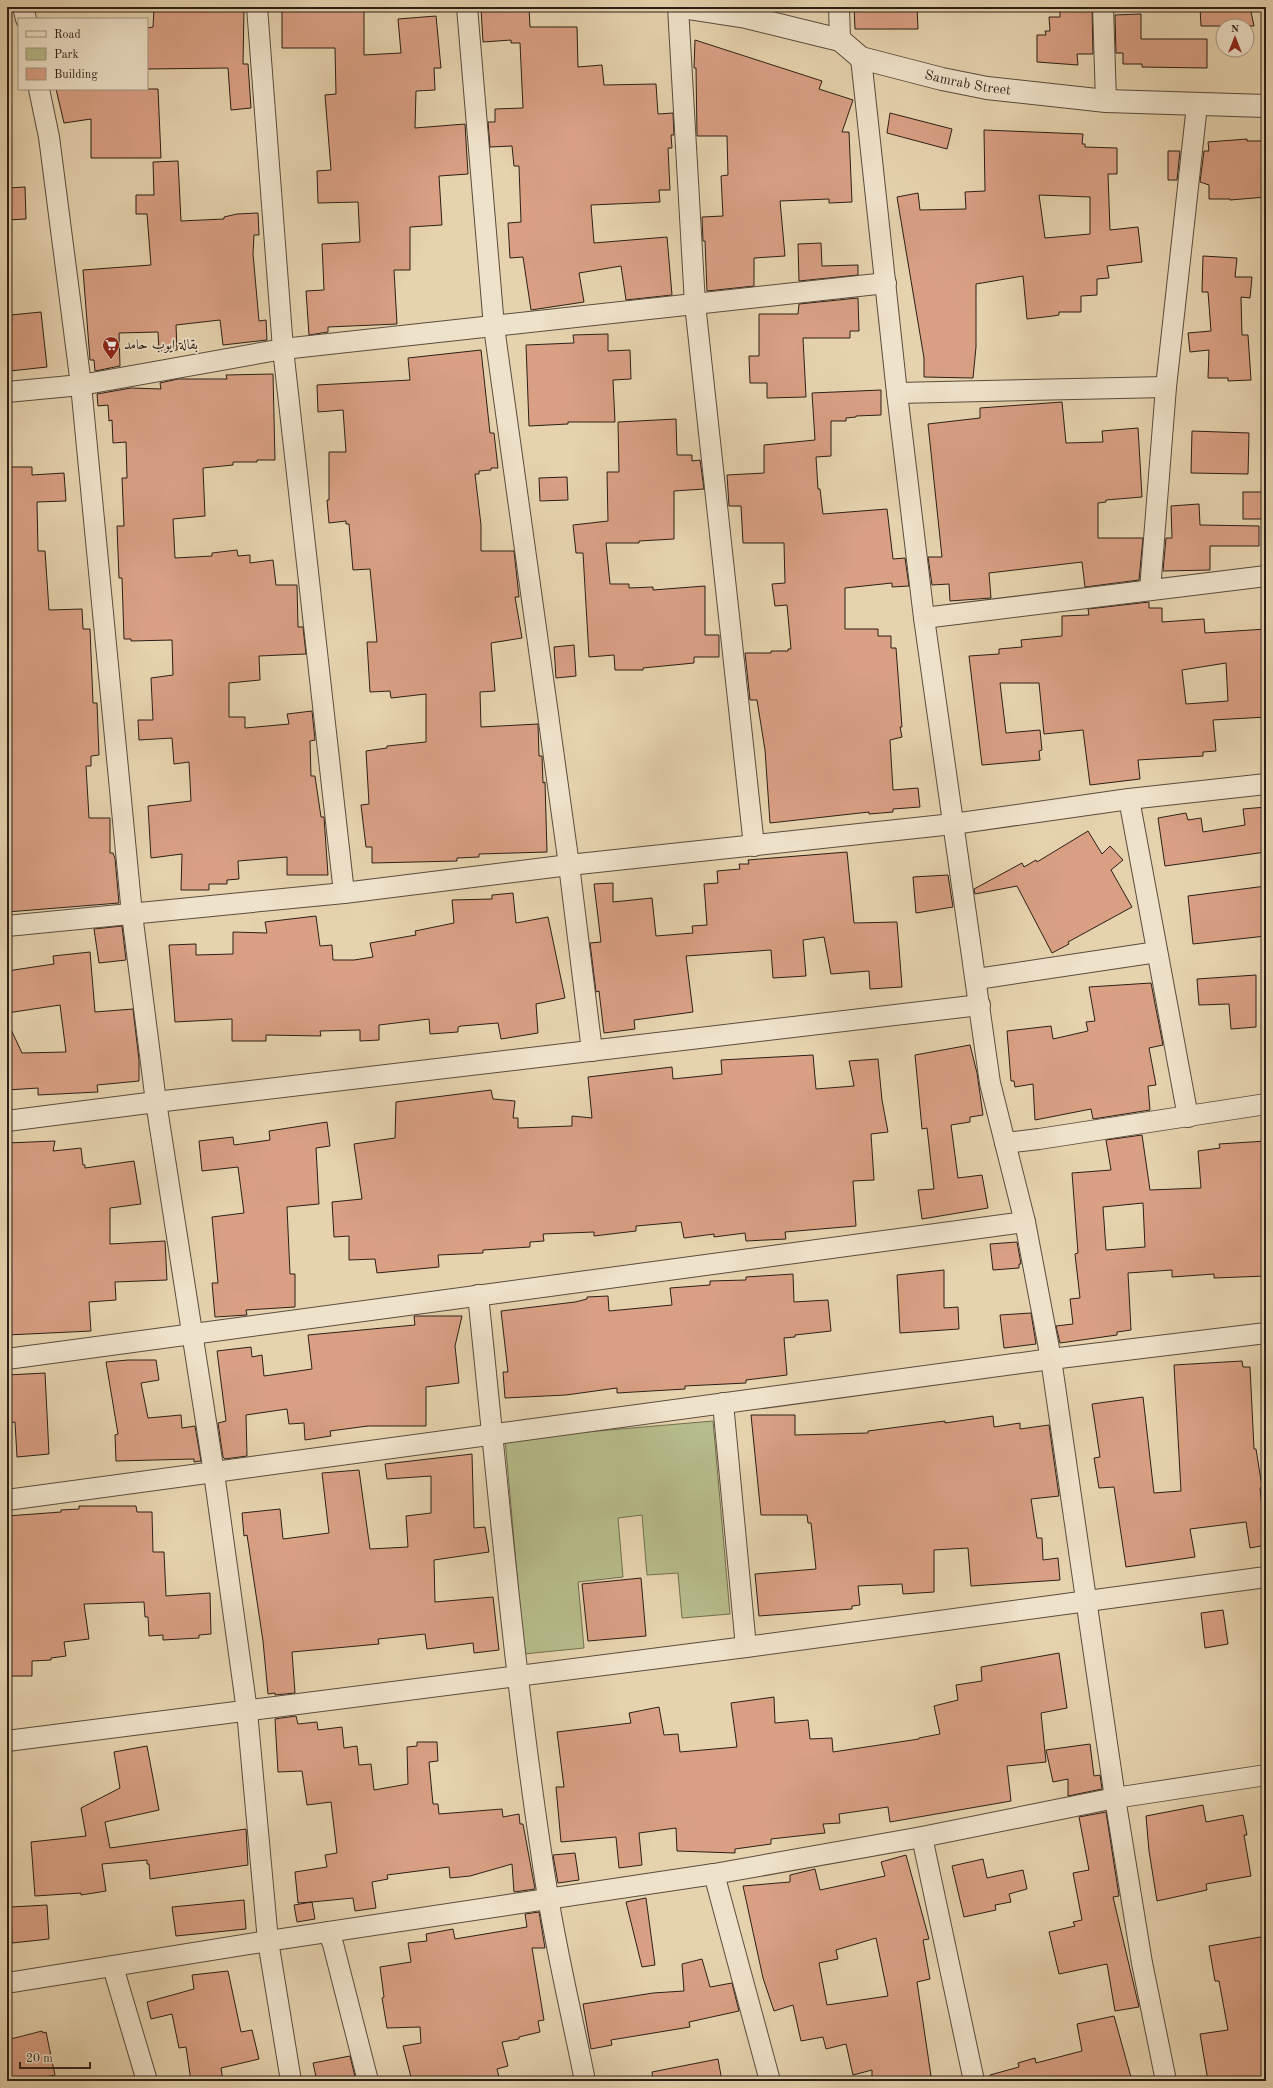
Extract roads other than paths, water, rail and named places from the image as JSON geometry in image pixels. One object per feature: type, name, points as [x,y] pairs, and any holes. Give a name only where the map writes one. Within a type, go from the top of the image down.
[{"type":"street","points":[[23,7],[26,18]]},
{"type":"street","points":[[257,7],[283,350],[344,893]]},
{"type":"street","points":[[467,7],[494,328],[569,865],[592,1051]]},
{"type":"street","points":[[678,7],[695,304],[754,846]]},
{"type":"street","name":"Samrab Street","points":[[681,7],[746,17],[840,40],[861,58],[942,79],[987,88],[1106,101],[1266,106]]},
{"type":"street","points":[[839,7],[840,40]]},
{"type":"street","points":[[1103,7],[1106,101]]},
{"type":"street","points":[[861,58],[897,393],[924,618],[952,824],[977,979],[990,1083],[1025,1222],[1051,1359],[1115,1798],[1142,1963],[1166,2081]]},
{"type":"street","points":[[39,90],[48,137],[81,385],[132,914],[156,1102],[191,1334],[214,1473],[247,1711],[268,1941],[291,2081]]},
{"type":"street","points":[[1150,590],[1166,387],[1196,105]]},
{"type":"street","points":[[7,392],[81,385],[283,350],[372,339],[494,328],[886,283]]},
{"type":"street","points":[[897,393],[1166,387]]},
{"type":"street","points":[[924,618],[1266,576]]},
{"type":"street","points":[[7,926],[344,893],[569,865],[952,824],[1129,800],[1266,784]]},
{"type":"street","points":[[1129,800],[1188,1117]]},
{"type":"street","points":[[977,979],[1157,952]]},
{"type":"street","points":[[7,1121],[156,1102],[980,1005]]},
{"type":"street","points":[[1005,1143],[1188,1117],[1266,1104]]},
{"type":"street","points":[[7,1359],[1025,1222]]},
{"type":"street","points":[[478,1296],[518,1676],[549,1900],[585,2081]]},
{"type":"street","points":[[7,1500],[1051,1359],[1266,1333]]},
{"type":"street","points":[[723,1403],[746,1647]]},
{"type":"street","points":[[7,1741],[746,1647],[1266,1577]]},
{"type":"street","points":[[7,1983],[268,1941],[714,1874],[922,1837],[1115,1798],[1266,1775]]},
{"type":"street","points":[[922,1837],[974,2081]]},
{"type":"street","points":[[714,1874],[770,2081]]},
{"type":"street","points":[[328,1932],[368,2081]]},
{"type":"street","points":[[113,1967],[147,2081]]},
{"type":"place","name":"بقالة ايوب حامد","points":[[111,360]]}]
